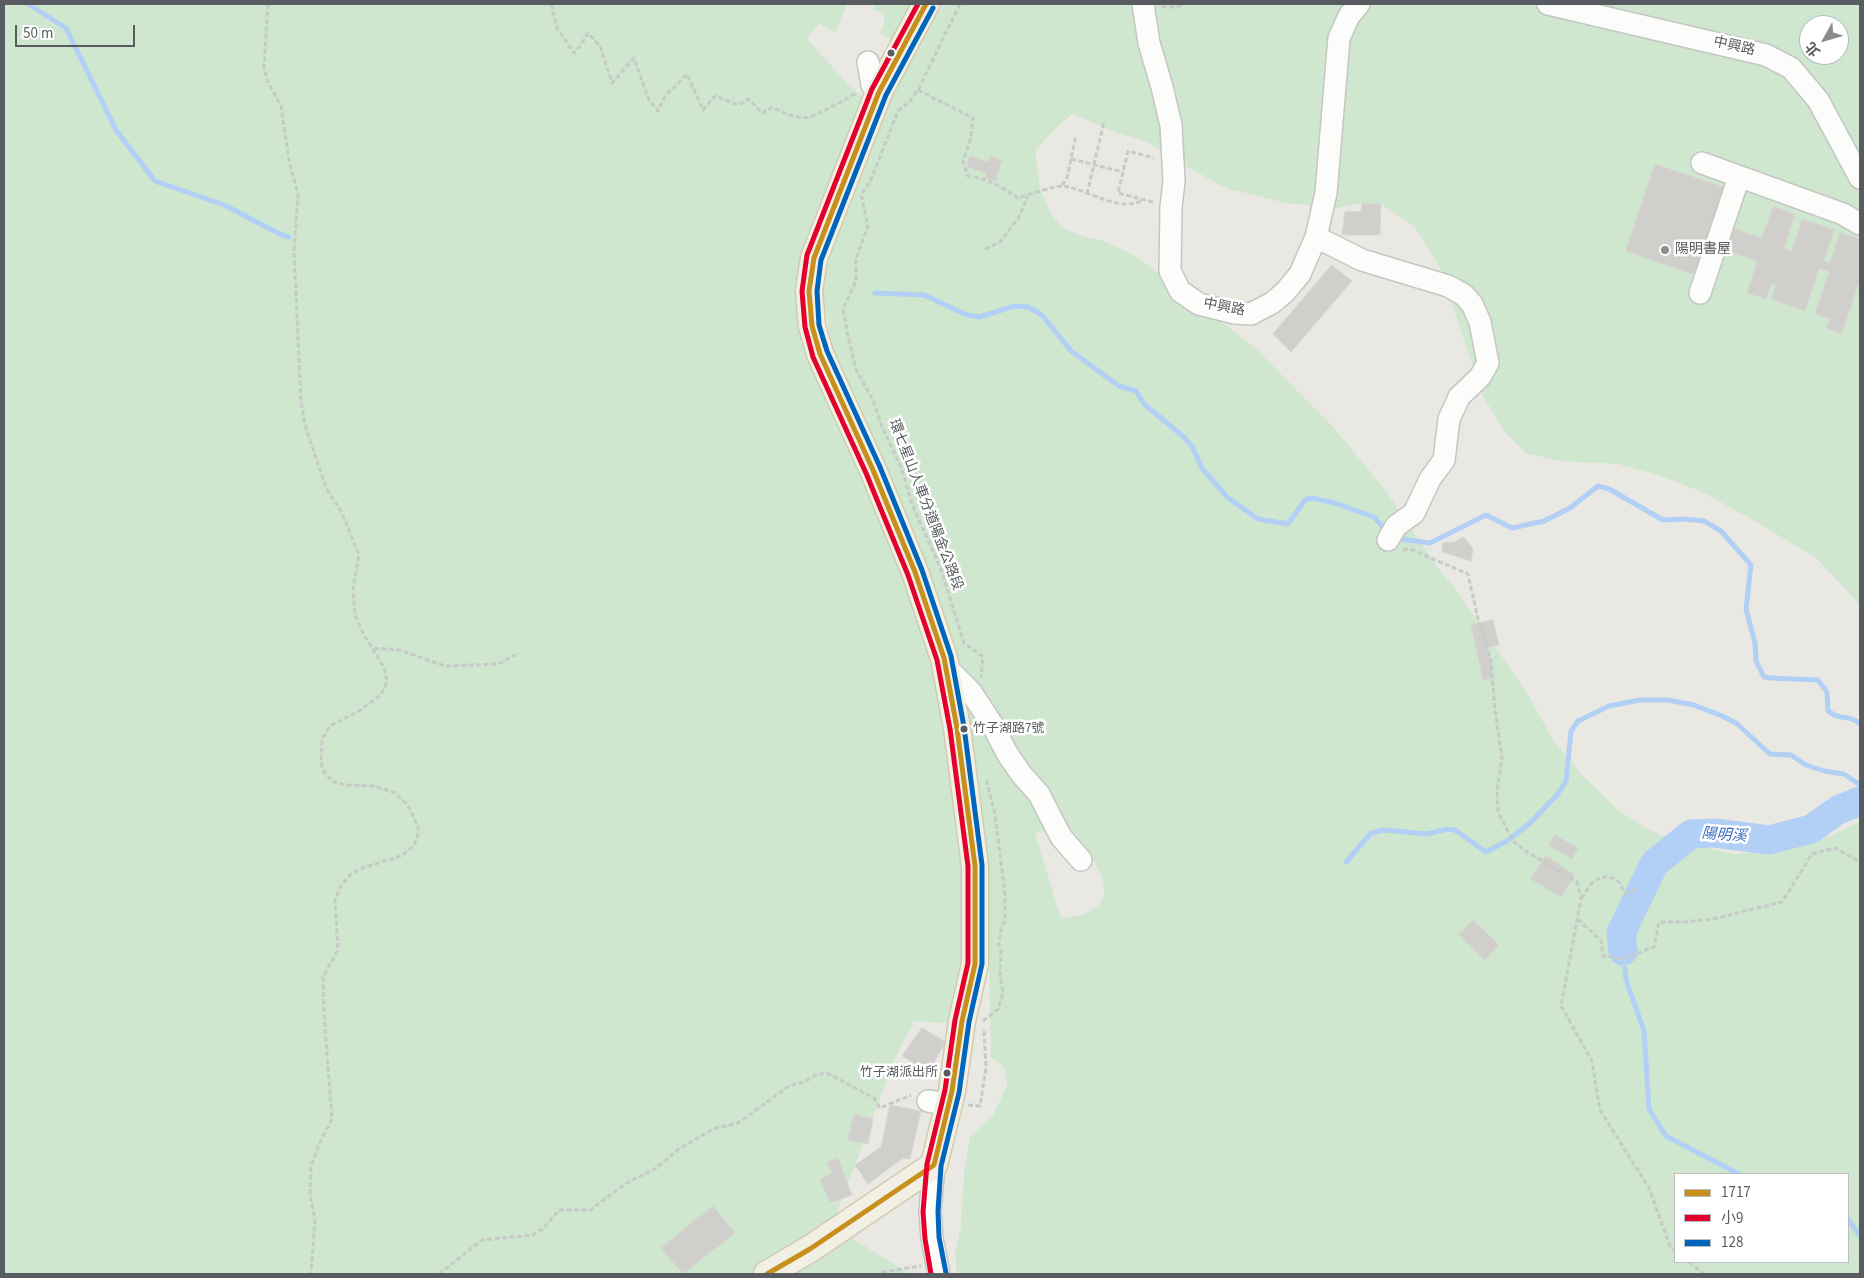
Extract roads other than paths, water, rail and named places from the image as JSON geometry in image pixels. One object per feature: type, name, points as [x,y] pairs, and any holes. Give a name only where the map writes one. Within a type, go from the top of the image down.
[{"type":"main road","points":[[766,1274],[810,1249],[934,1165],[929,1100],[962,1021],[975,964],[975,866],[957,728],[944,658],[915,572],[873,470],[820,354],[812,326],[809,291],[814,258],[876,89],[926,4]]},
{"type":"street","name":"中興路","points":[[1143,4],[1148,43],[1162,87],[1170,125],[1174,181],[1171,207],[1170,271],[1180,291],[1199,304],[1235,313],[1251,314],[1272,303],[1285,292],[1300,274],[1316,237],[1326,194],[1339,38],[1349,16],[1359,4]]},
{"type":"street","name":"中興路","points":[[1548,4],[1766,55],[1791,68],[1818,100],[1860,178]]},
{"type":"street","points":[[868,62],[876,89]]},
{"type":"street","points":[[1702,163],[1843,214],[1860,224]]},
{"type":"street","points":[[1700,293],[1740,177]]},
{"type":"street","points":[[1316,237],[1362,260],[1448,286],[1464,295],[1472,304],[1480,322],[1488,363],[1480,377],[1459,397],[1449,419],[1444,460],[1430,480],[1414,513],[1396,526],[1389,537]]},
{"type":"street","points":[[946,667],[971,692],[992,724],[1008,755],[1039,794],[1061,837],[1081,860]]},
{"type":"street","points":[[932,1270],[930,1211],[934,1165]]},
{"type":"waterway","points":[[28,4],[66,28],[116,130],[155,181],[224,205],[289,237]]},
{"type":"waterway","points":[[875,293],[924,295],[967,315],[980,317],[1014,306],[1028,307],[1042,315],[1071,351],[1119,386],[1136,391],[1144,404],[1185,438],[1193,448],[1202,468],[1227,497],[1258,519],[1288,524],[1305,500],[1312,498],[1335,503],[1374,517],[1387,532]]},
{"type":"waterway","points":[[1396,537],[1430,543],[1486,515],[1512,528],[1544,521],[1570,508],[1598,486],[1609,489],[1663,520],[1704,521],[1721,531],[1751,565],[1746,609],[1755,643],[1756,661],[1764,677],[1818,680],[1827,692],[1828,711],[1837,716],[1852,719],[1860,724]]},
{"type":"waterway","points":[[1346,862],[1371,833],[1384,830],[1427,834],[1447,829],[1455,830],[1486,852],[1507,841],[1530,823],[1557,795],[1566,781],[1571,731],[1578,721],[1609,706],[1640,700],[1668,700],[1694,705],[1736,723],[1770,754],[1791,755],[1806,765],[1824,771],[1844,774],[1860,785]]},
{"type":"waterway","name":"陽明溪","points":[[1623,951],[1621,933],[1654,864],[1691,834],[1715,833],[1769,840],[1811,829],[1838,810],[1860,801]]},
{"type":"waterway","name":"陽明溪","points":[[1625,968],[1626,980],[1644,1031],[1649,1109],[1666,1136],[1737,1173]]},
{"type":"waterway","name":"陽明溪","points":[[1849,1220],[1860,1236]]},
{"type":"place","name":"陽明書屋","points":[[1665,250]]},
{"type":"place","name":"竹子湖路7號","points":[[964,729]]},
{"type":"place","name":"竹子湖派出所","points":[[947,1073]]}]
